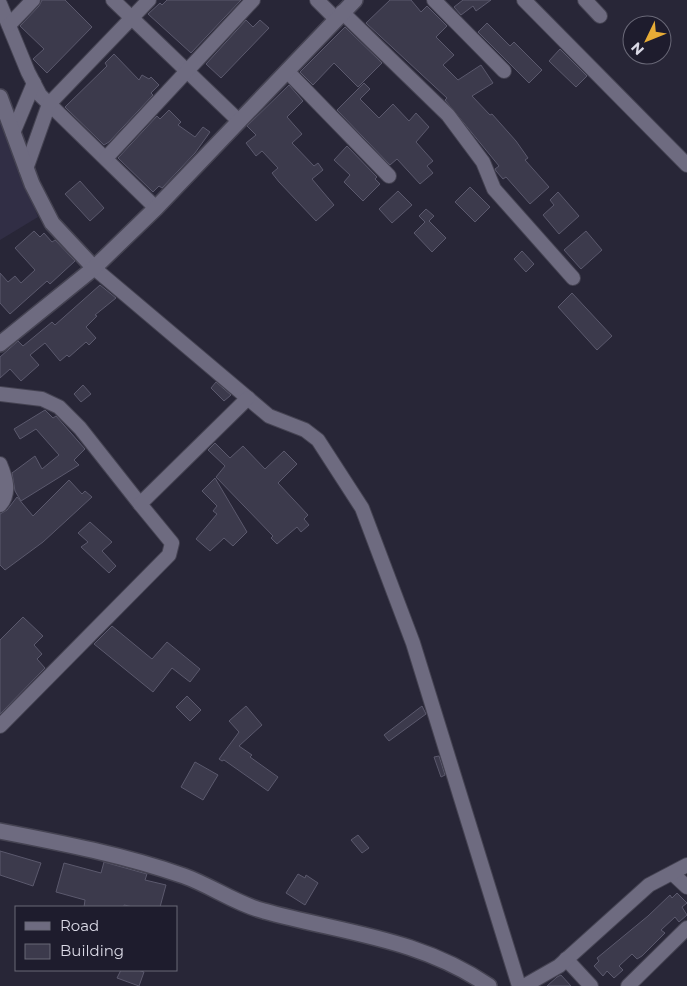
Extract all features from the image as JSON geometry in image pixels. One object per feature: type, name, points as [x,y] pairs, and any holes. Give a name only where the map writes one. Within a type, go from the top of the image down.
[{"type":"street","points":[[9,25],[33,0]]},
{"type":"street","points":[[113,0],[239,121]]},
{"type":"street","points":[[26,169],[49,104],[149,0]]},
{"type":"street","points":[[106,158],[253,0]]},
{"type":"street","points":[[317,0],[338,15],[448,114],[483,162],[494,189],[573,278]]},
{"type":"street","points":[[0,344],[94,268],[156,208],[338,15],[355,0]]},
{"type":"street","points":[[434,0],[504,71]]},
{"type":"street","points":[[524,0],[687,165]]},
{"type":"street","points":[[585,0],[600,16]]},
{"type":"street","points":[[0,4],[34,83],[49,104],[156,208]]},
{"type":"street","points":[[287,71],[389,176]]},
{"type":"street","points":[[13,133],[34,83]]},
{"type":"street","points":[[0,100],[26,169],[52,224],[94,268],[270,416],[304,430],[318,440],[362,508],[413,643],[519,986]]},
{"type":"street","points":[[0,394],[42,399],[59,406],[80,428],[172,543],[170,555],[0,726]]},
{"type":"street","points":[[140,504],[248,398]]},
{"type":"street","points":[[0,464],[7,481],[3,502],[0,505]]},
{"type":"street","points":[[0,831],[130,860],[185,877],[246,906],[389,940],[434,955],[470,973],[489,986]]},
{"type":"street","points":[[524,986],[566,959],[649,885],[687,865]]},
{"type":"street","points":[[673,874],[687,887]]},
{"type":"street","points":[[628,986],[687,928]]},
{"type":"street","points":[[566,959],[592,986]]},
{"type":"shaded area","points":[[0,116],[38,217],[0,240]]},
{"type":"building","points":[[42,0],[65,0],[92,27],[47,73],[33,59],[44,49],[20,26],[39,6]]},
{"type":"building","points":[[167,0],[241,0],[191,53],[148,14],[160,3],[162,5]]},
{"type":"building","points":[[390,0],[411,0],[421,12],[427,6],[447,26],[436,37],[454,55],[443,65],[458,80],[481,65],[493,83],[472,96],[490,115],[492,114],[516,141],[528,158],[525,160],[549,187],[530,204],[506,177],[503,179],[496,171],[495,169],[499,166],[445,100],[447,98],[366,23]]},
{"type":"building","points":[[463,0],[491,0],[476,11],[473,6],[461,15],[454,7]]},
{"type":"building","points":[[246,20],[253,27],[260,20],[269,28],[221,78],[206,64]]},
{"type":"building","points":[[487,23],[510,46],[514,42],[542,70],[529,83],[478,32]]},
{"type":"building","points":[[345,27],[382,63],[358,87],[334,63],[313,85],[300,72]]},
{"type":"building","points":[[560,49],[587,76],[576,87],[549,61]]},
{"type":"building","points":[[114,54],[139,80],[142,75],[149,79],[151,77],[159,85],[151,93],[153,95],[104,145],[65,107],[107,66],[105,63]]},
{"type":"building","points":[[364,83],[370,89],[360,99],[379,118],[393,104],[409,121],[416,113],[429,127],[416,142],[433,161],[427,166],[433,173],[420,184],[397,159],[390,165],[337,110]]},
{"type":"building","points":[[289,85],[303,101],[287,117],[302,134],[292,143],[314,166],[318,163],[323,170],[312,179],[334,205],[316,221],[272,173],[278,168],[262,151],[256,156],[246,143],[256,135],[247,126]]},
{"type":"building","points":[[169,110],[181,122],[178,125],[195,137],[203,127],[210,132],[195,153],[162,188],[159,186],[153,192],[118,158],[157,116],[160,119]]},
{"type":"building","points":[[347,146],[377,177],[375,179],[380,184],[363,201],[344,182],[350,175],[334,160]]},
{"type":"building","points":[[80,181],[104,208],[90,221],[65,194]]},
{"type":"building","points":[[470,187],[490,207],[475,222],[455,202]]},
{"type":"building","points":[[398,191],[412,205],[392,223],[379,209]]},
{"type":"building","points":[[558,192],[579,216],[559,234],[543,215],[554,205],[550,200]]},
{"type":"building","points":[[426,209],[434,216],[429,221],[446,238],[432,252],[414,233],[425,222],[419,216]]},
{"type":"building","points":[[34,231],[40,237],[44,233],[52,242],[55,240],[75,261],[50,284],[47,281],[10,314],[0,303],[0,273],[8,282],[15,276],[21,283],[35,270],[15,248]]},
{"type":"building","points":[[586,231],[602,250],[581,269],[564,250]]},
{"type":"building","points":[[522,251],[534,264],[526,272],[514,259]]},
{"type":"building","points":[[100,285],[116,298],[95,315],[97,316],[86,327],[96,338],[89,345],[86,342],[69,357],[67,355],[60,361],[45,343],[30,355],[39,365],[21,381],[10,369],[0,378],[0,357],[18,341],[23,346],[52,322],[55,325]]},
{"type":"building","points":[[572,293],[612,336],[597,350],[558,307]]},
{"type":"building","points":[[216,382],[231,395],[224,401],[211,388]]},
{"type":"building","points":[[83,385],[91,394],[81,402],[74,394]]},
{"type":"building","points":[[45,410],[53,418],[56,416],[85,449],[74,460],[79,465],[21,501],[15,491],[12,473],[35,456],[42,469],[59,455],[36,429],[20,439],[14,429]]},
{"type":"building","points":[[215,443],[230,458],[243,446],[265,469],[284,451],[297,464],[278,483],[308,515],[304,519],[309,525],[301,532],[297,527],[277,544],[271,538],[273,536],[216,477],[225,466],[208,450]]},
{"type":"building","points":[[215,478],[247,532],[233,546],[224,538],[210,551],[196,539],[217,514],[213,511],[217,506],[202,491]]},
{"type":"building","points":[[69,480],[82,494],[85,491],[92,497],[43,542],[5,570],[0,565],[0,514],[7,510],[17,497],[33,516]]},
{"type":"building","points":[[90,522],[112,542],[102,551],[116,566],[109,573],[81,547],[88,542],[78,533]]},
{"type":"building","points":[[23,617],[43,636],[34,645],[42,654],[37,659],[45,668],[0,714],[0,640]]},
{"type":"building","points":[[112,626],[152,659],[167,642],[200,669],[190,682],[172,668],[153,692],[94,644]]},
{"type":"building","points":[[187,696],[201,710],[190,721],[176,707]]},
{"type":"building","points":[[246,706],[262,725],[239,746],[252,755],[250,757],[278,777],[268,791],[224,760],[219,759],[239,732],[229,721]]},
{"type":"building","points":[[422,706],[426,714],[389,741],[384,735]]},
{"type":"building","points":[[439,756],[445,775],[441,777],[434,757]]},
{"type":"building","points":[[195,762],[218,775],[203,800],[181,787]]},
{"type":"building","points":[[358,835],[369,848],[362,853],[351,840]]},
{"type":"building","points":[[0,851],[41,863],[33,886],[0,875]]},
{"type":"building","points":[[104,862],[147,874],[145,880],[166,885],[160,906],[84,906],[85,900],[56,892],[64,863],[101,873]]},
{"type":"building","points":[[298,874],[305,878],[306,875],[318,883],[305,905],[286,893]]},
{"type":"building","points":[[677,893],[687,903],[682,907],[687,915],[679,922],[675,917],[661,930],[665,933],[642,956],[637,959],[632,954],[619,966],[623,970],[614,978],[607,971],[603,976],[594,966],[599,961],[597,958],[648,916],[670,895],[672,898]]},
{"type":"building","points":[[120,971],[144,972],[139,986],[117,978]]},
{"type":"building","points":[[561,975],[571,986],[547,986],[557,977]]}]
